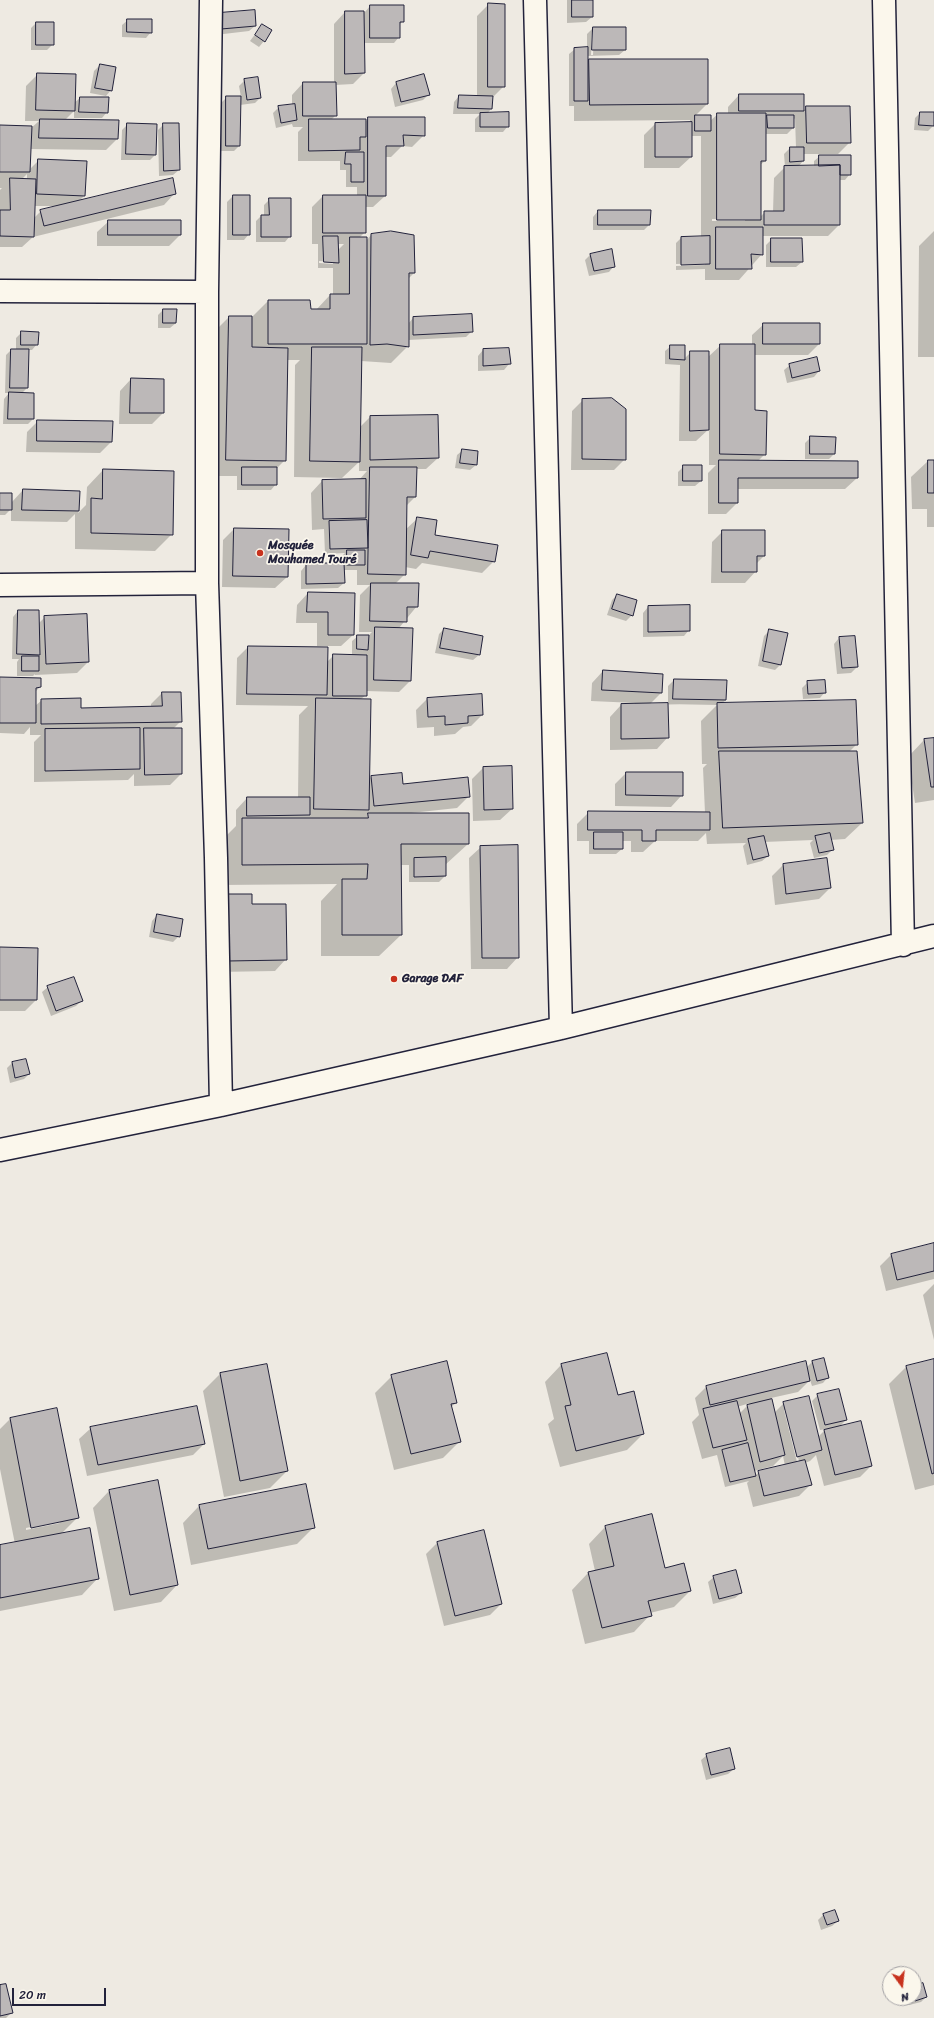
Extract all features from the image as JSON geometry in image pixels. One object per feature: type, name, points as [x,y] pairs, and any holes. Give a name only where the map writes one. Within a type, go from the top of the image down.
[{"type":"street","points":[[211,0],[207,292],[207,583],[216,858],[221,1105]]},
{"type":"street","points":[[535,0],[561,1028]]},
{"type":"street","points":[[884,0],[903,945]]},
{"type":"street","points":[[0,291],[207,292]]},
{"type":"street","points":[[0,585],[207,583]]},
{"type":"street","points":[[0,1150],[221,1105],[561,1028],[903,945],[934,936]]},
{"type":"building","points":[[572,0],[593,0],[593,17],[572,17]]},
{"type":"building","points":[[488,3],[505,4],[505,87],[488,87]]},
{"type":"building","points":[[370,5],[404,5],[404,22],[400,22],[400,38],[370,38]]},
{"type":"building","points":[[255,10],[256,26],[221,29],[219,13]]},
{"type":"building","points":[[345,11],[364,11],[365,73],[345,74]]},
{"type":"building","points":[[127,19],[152,19],[152,33],[127,32]]},
{"type":"building","points":[[36,22],[54,22],[54,45],[36,45]]},
{"type":"building","points":[[262,24],[272,30],[265,42],[255,35]]},
{"type":"building","points":[[593,27],[626,27],[626,50],[592,50]]},
{"type":"building","points":[[588,47],[588,101],[574,101],[574,48]]},
{"type":"building","points":[[589,59],[708,59],[708,104],[590,105]]},
{"type":"building","points":[[100,64],[116,67],[112,91],[95,88]]},
{"type":"building","points":[[37,73],[76,74],[75,111],[36,110]]},
{"type":"building","points":[[424,74],[430,95],[401,102],[396,82]]},
{"type":"building","points":[[258,77],[261,98],[247,100],[244,79]]},
{"type":"building","points":[[303,82],[336,82],[337,116],[303,116]]},
{"type":"building","points":[[739,94],[804,94],[804,111],[739,111]]},
{"type":"building","points":[[459,95],[493,96],[492,109],[458,108]]},
{"type":"building","points":[[226,96],[241,96],[240,146],[226,146]]},
{"type":"building","points":[[80,97],[109,97],[108,113],[79,112]]},
{"type":"building","points":[[295,104],[297,120],[281,123],[278,106]]},
{"type":"building","points":[[806,106],[850,106],[851,143],[807,143]]},
{"type":"building","points":[[509,112],[509,127],[480,127],[480,113]]},
{"type":"building","points":[[920,112],[934,112],[934,126],[919,125]]},
{"type":"building","points":[[717,113],[766,113],[766,161],[761,161],[761,220],[717,220]]},
{"type":"building","points":[[695,115],[711,115],[711,131],[695,131]]},
{"type":"building","points":[[767,115],[794,115],[794,128],[768,128]]},
{"type":"building","points":[[368,117],[425,117],[425,136],[403,135],[404,146],[386,146],[386,196],[368,196]]},
{"type":"building","points":[[40,119],[119,120],[118,139],[39,138]]},
{"type":"building","points":[[309,119],[366,119],[366,137],[360,137],[360,150],[309,151]]},
{"type":"building","points":[[692,122],[692,157],[655,157],[655,123]]},
{"type":"building","points":[[127,123],[157,124],[156,155],[126,154]]},
{"type":"building","points":[[163,123],[179,123],[180,170],[164,171]]},
{"type":"building","points":[[0,125],[32,126],[30,172],[0,172]]},
{"type":"building","points":[[790,147],[804,147],[804,161],[790,162]]},
{"type":"building","points":[[346,152],[364,152],[364,182],[351,182],[351,164],[345,164]]},
{"type":"building","points":[[819,155],[851,155],[851,175],[840,175],[840,165],[819,166]]},
{"type":"building","points":[[38,159],[87,161],[85,196],[37,194]]},
{"type":"building","points":[[840,165],[840,225],[764,225],[764,211],[784,211],[784,166]]},
{"type":"building","points":[[10,178],[36,179],[34,237],[0,236],[0,210],[10,210]]},
{"type":"building","points":[[173,178],[176,194],[44,226],[40,210]]},
{"type":"building","points":[[233,195],[250,195],[250,235],[233,235]]},
{"type":"building","points":[[323,195],[366,195],[366,233],[323,233]]},
{"type":"building","points":[[269,198],[291,198],[291,237],[261,237],[261,215],[269,215]]},
{"type":"building","points":[[598,210],[651,210],[650,225],[598,225]]},
{"type":"building","points":[[108,220],[181,220],[181,235],[108,235]]},
{"type":"building","points":[[716,227],[763,227],[763,255],[751,254],[752,269],[716,269]]},
{"type":"building","points":[[391,231],[414,235],[415,273],[409,273],[409,347],[387,344],[370,345],[371,234]]},
{"type":"building","points":[[323,236],[338,236],[339,263],[324,262]]},
{"type":"building","points":[[710,236],[710,264],[681,265],[681,237]]},
{"type":"building","points":[[350,237],[367,237],[367,344],[268,344],[268,300],[310,300],[311,309],[330,309],[330,294],[349,294]]},
{"type":"building","points":[[771,238],[802,238],[803,262],[771,262]]},
{"type":"building","points":[[612,249],[615,267],[594,271],[590,254]]},
{"type":"building","points":[[163,309],[177,309],[176,323],[163,323]]},
{"type":"building","points":[[472,314],[473,332],[413,335],[413,317]]},
{"type":"building","points":[[229,316],[252,316],[252,347],[288,348],[286,461],[226,460]]},
{"type":"building","points":[[763,323],[820,323],[820,344],[763,344]]},
{"type":"building","points":[[21,331],[39,332],[38,345],[21,345]]},
{"type":"building","points":[[720,344],[755,344],[755,410],[767,411],[766,455],[720,454]]},
{"type":"building","points":[[670,345],[685,345],[685,360],[670,359]]},
{"type":"building","points":[[312,347],[362,347],[360,462],[310,461]]},
{"type":"building","points":[[509,348],[511,364],[483,366],[483,349]]},
{"type":"building","points":[[11,349],[29,349],[28,388],[10,388]]},
{"type":"building","points":[[690,351],[709,351],[709,430],[690,431]]},
{"type":"building","points":[[817,357],[820,371],[792,378],[789,364]]},
{"type":"building","points":[[131,378],[164,379],[164,413],[130,413]]},
{"type":"building","points":[[9,392],[34,393],[34,419],[8,419]]},
{"type":"building","points":[[612,398],[626,409],[626,460],[582,459],[582,399]]},
{"type":"building","points":[[438,415],[439,458],[370,460],[370,416]]},
{"type":"building","points":[[37,420],[113,421],[112,442],[37,441]]},
{"type":"building","points":[[810,436],[836,437],[835,454],[810,454]]},
{"type":"building","points":[[462,449],[478,451],[477,465],[460,463]]},
{"type":"building","points":[[719,460],[858,461],[858,478],[738,478],[738,503],[719,503]]},
{"type":"building","points":[[928,460],[934,460],[934,493],[928,493]]},
{"type":"building","points":[[683,465],[702,465],[702,481],[683,481]]},
{"type":"building","points":[[242,467],[277,467],[277,485],[242,485]]},
{"type":"building","points":[[370,467],[417,467],[416,497],[407,497],[406,575],[368,574]]},
{"type":"building","points":[[103,469],[174,471],[173,535],[91,533],[91,498],[102,499]]},
{"type":"building","points":[[366,479],[366,518],[323,519],[322,480]]},
{"type":"building","points":[[23,489],[80,491],[79,511],[22,510]]},
{"type":"building","points":[[0,493],[12,493],[12,510],[0,510]]},
{"type":"building","points":[[417,517],[437,520],[435,535],[498,545],[495,562],[430,551],[428,558],[411,555]]},
{"type":"building","points":[[367,520],[368,548],[330,549],[329,521]]},
{"type":"building","points":[[234,528],[289,529],[288,577],[233,576]]},
{"type":"building","points":[[722,530],[765,530],[765,556],[757,556],[757,572],[722,572]]},
{"type":"building","points":[[347,550],[365,550],[365,565],[347,565]]},
{"type":"building","points":[[344,563],[345,583],[306,584],[306,564]]},
{"type":"building","points":[[371,583],[419,583],[418,607],[407,607],[407,622],[370,621]]},
{"type":"building","points":[[308,592],[355,593],[354,635],[328,635],[328,612],[307,612]]},
{"type":"building","points":[[617,594],[637,600],[633,616],[612,609]]},
{"type":"building","points":[[690,605],[690,631],[648,632],[648,606]]},
{"type":"building","points":[[18,610],[39,610],[40,655],[17,654]]},
{"type":"building","points":[[87,614],[89,662],[46,664],[44,616]]},
{"type":"building","points":[[375,627],[413,628],[411,681],[374,680]]},
{"type":"building","points":[[444,628],[483,636],[480,655],[440,648]]},
{"type":"building","points":[[769,629],[788,633],[781,665],[763,661]]},
{"type":"building","points":[[357,635],[369,635],[368,650],[357,649]]},
{"type":"building","points":[[855,636],[858,667],[842,668],[839,637]]},
{"type":"building","points":[[248,646],[328,647],[327,695],[247,694]]},
{"type":"building","points":[[333,654],[367,655],[367,696],[333,696]]},
{"type":"building","points":[[22,656],[39,656],[39,671],[22,671]]},
{"type":"building","points":[[603,670],[663,674],[662,693],[602,690]]},
{"type":"building","points":[[0,677],[41,678],[41,687],[36,688],[36,723],[0,723]]},
{"type":"building","points":[[674,679],[727,680],[726,700],[673,699]]},
{"type":"building","points":[[825,680],[826,693],[808,694],[807,681]]},
{"type":"building","points":[[162,692],[181,692],[182,722],[41,724],[41,699],[81,698],[81,708],[162,706]]},
{"type":"building","points":[[482,694],[483,715],[468,716],[468,723],[445,725],[445,716],[428,717],[427,698]]},
{"type":"building","points":[[316,698],[371,699],[369,810],[314,809]]},
{"type":"building","points":[[856,700],[858,745],[718,748],[717,703]]},
{"type":"building","points":[[668,703],[669,738],[621,739],[621,704]]},
{"type":"building","points":[[140,728],[140,769],[45,771],[45,729]]},
{"type":"building","points":[[144,728],[182,728],[182,774],[145,775]]},
{"type":"building","points":[[934,738],[934,787],[931,787],[924,739]]},
{"type":"building","points":[[719,751],[857,751],[863,823],[723,828]]},
{"type":"building","points":[[512,766],[513,809],[484,810],[483,767]]},
{"type":"building","points":[[626,772],[683,772],[683,796],[626,795]]},
{"type":"building","points":[[402,773],[403,784],[468,777],[470,797],[374,806],[371,776]]},
{"type":"building","points":[[247,797],[310,797],[310,815],[247,816]]},
{"type":"building","points":[[588,811],[710,812],[710,830],[656,830],[656,841],[642,841],[642,830],[588,830]]},
{"type":"building","points":[[368,813],[469,813],[469,844],[401,844],[402,935],[342,935],[342,879],[367,879],[368,864],[242,865],[242,818],[368,818]]},
{"type":"building","points":[[594,832],[623,832],[623,849],[594,849]]},
{"type":"building","points":[[830,833],[834,850],[819,853],[815,836]]},
{"type":"building","points":[[764,836],[769,856],[753,860],[748,839]]},
{"type":"building","points":[[518,845],[519,958],[482,958],[480,846]]},
{"type":"building","points":[[446,857],[446,876],[414,877],[414,858]]},
{"type":"building","points":[[827,858],[831,888],[786,894],[783,864]]},
{"type":"building","points":[[227,894],[252,894],[252,904],[286,904],[287,960],[228,961]]},
{"type":"building","points":[[157,914],[183,919],[180,937],[154,932]]},
{"type":"building","points":[[0,947],[38,948],[37,1000],[0,1000]]},
{"type":"building","points":[[74,977],[83,1001],[56,1011],[47,986]]},
{"type":"building","points":[[26,1059],[30,1074],[15,1078],[12,1062]]},
{"type":"building","points":[[934,1243],[934,1271],[897,1280],[891,1254]]},
{"type":"building","points":[[607,1353],[618,1395],[634,1391],[644,1434],[576,1451],[565,1406],[571,1405],[561,1364]]},
{"type":"building","points":[[824,1358],[829,1378],[817,1381],[812,1361]]},
{"type":"building","points":[[934,1359],[934,1473],[932,1474],[906,1366]]},
{"type":"building","points":[[447,1361],[457,1403],[451,1404],[461,1442],[411,1454],[391,1375]]},
{"type":"building","points":[[806,1361],[810,1381],[710,1405],[706,1386]]},
{"type":"building","points":[[267,1364],[288,1471],[240,1481],[220,1373]]},
{"type":"building","points":[[839,1389],[847,1420],[825,1425],[817,1394]]},
{"type":"building","points":[[809,1396],[822,1450],[797,1457],[783,1402]]},
{"type":"building","points":[[772,1399],[785,1455],[760,1462],[747,1405]]},
{"type":"building","points":[[737,1401],[747,1440],[713,1448],[703,1409]]},
{"type":"building","points":[[197,1406],[205,1444],[98,1465],[90,1427]]},
{"type":"building","points":[[57,1408],[79,1518],[31,1528],[10,1418]]},
{"type":"building","points":[[861,1421],[872,1466],[835,1475],[824,1430]]},
{"type":"building","points":[[748,1443],[756,1476],[730,1482],[722,1450]]},
{"type":"building","points":[[805,1460],[812,1485],[764,1496],[758,1471]]},
{"type":"building","points":[[158,1480],[178,1585],[130,1595],[109,1490]]},
{"type":"building","points":[[306,1484],[315,1528],[208,1549],[199,1505]]},
{"type":"building","points":[[652,1514],[665,1568],[684,1563],[691,1591],[648,1601],[652,1616],[602,1628],[588,1572],[614,1566],[605,1526]]},
{"type":"building","points":[[90,1528],[99,1579],[0,1598],[0,1545]]},
{"type":"building","points":[[484,1530],[502,1604],[455,1616],[437,1542]]},
{"type":"building","points":[[736,1570],[742,1593],[719,1599],[713,1576]]},
{"type":"building","points":[[730,1748],[735,1769],[711,1775],[706,1754]]},
{"type":"building","points":[[835,1910],[839,1921],[827,1925],[823,1914]]},
{"type":"building","points":[[922,1983],[927,1997],[922,1999]]},
{"type":"building","points":[[6,1984],[13,2013],[0,2016],[0,1985]]},
{"type":"place","name":"Mosquée Mouhamed Touré","points":[[260,553]]},
{"type":"place","name":"Garage DAF","points":[[394,979]]}]
